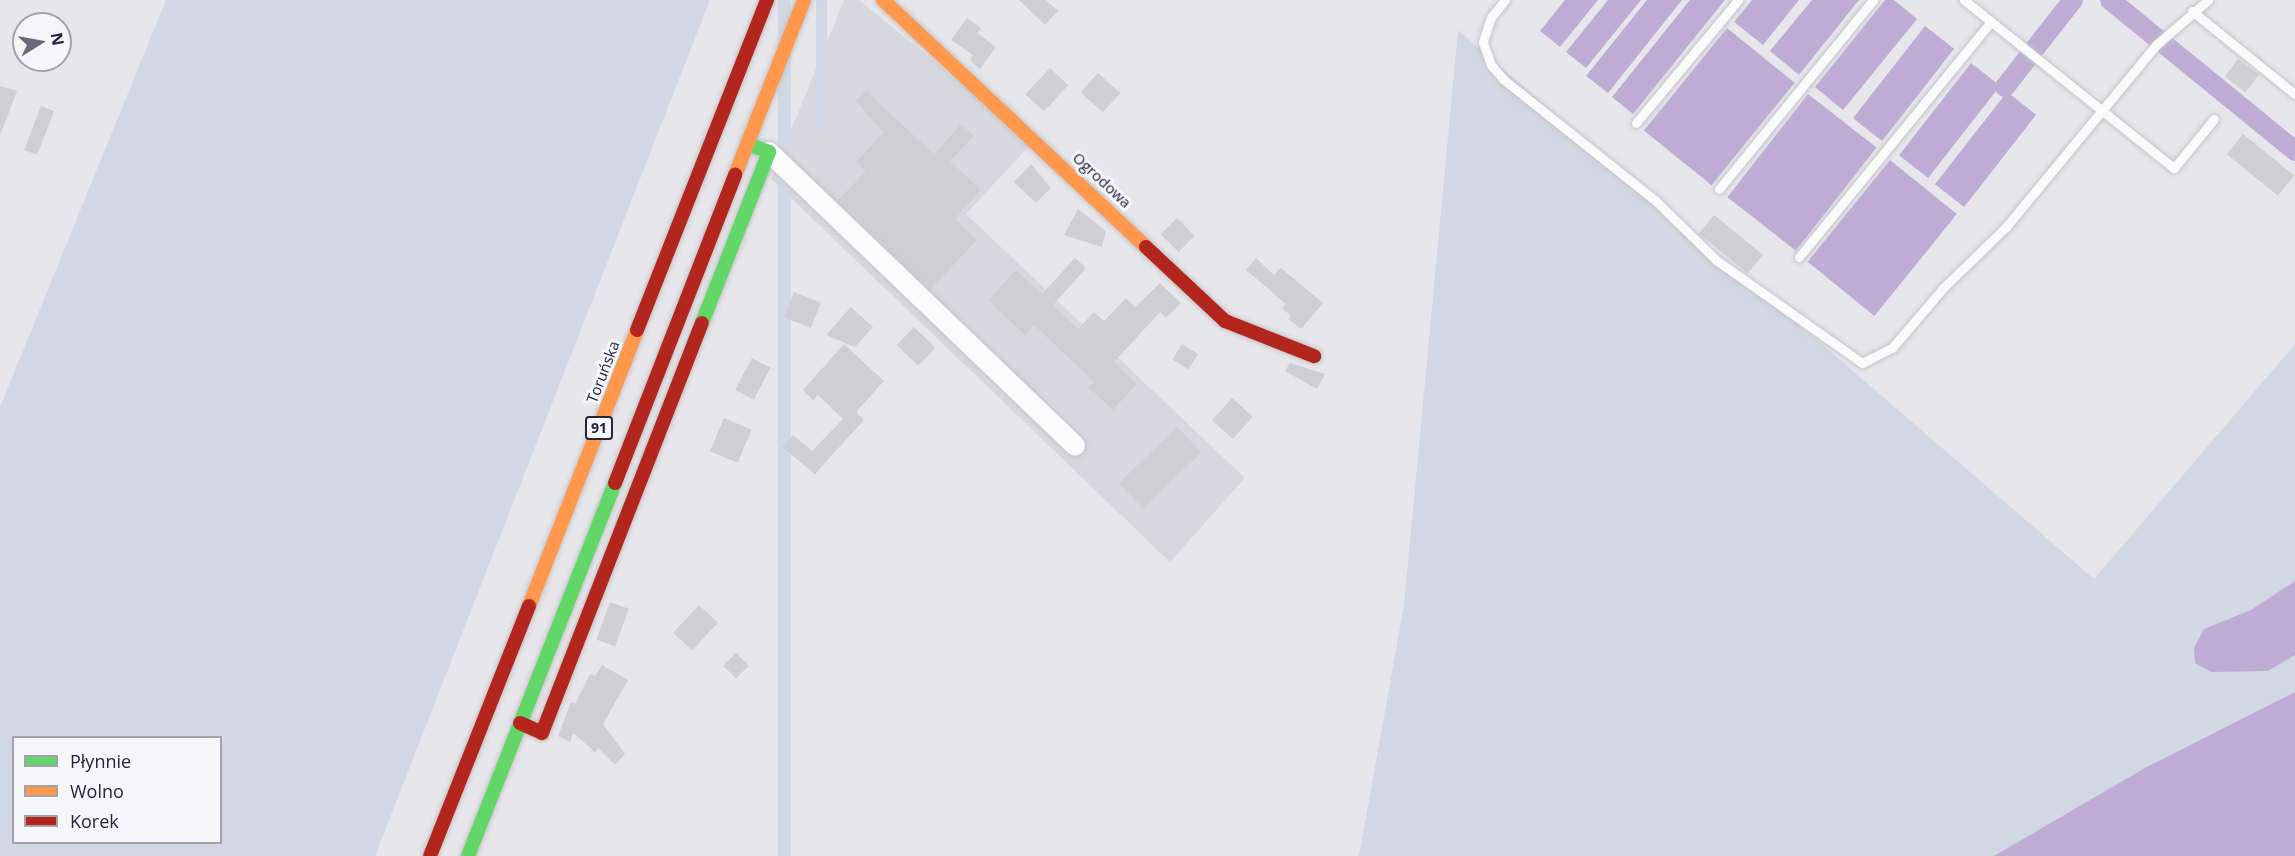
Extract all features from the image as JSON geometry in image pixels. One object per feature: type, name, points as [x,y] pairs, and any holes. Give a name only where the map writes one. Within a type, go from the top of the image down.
[{"type":"main road","name":"Toruńska","points":[[430,856],[767,0]]},
{"type":"main road","name":"91","points":[[468,856],[804,0]]},
{"type":"main road","name":"Ogrodowa","points":[[883,0],[1226,321],[1314,356]]},
{"type":"main road","points":[[520,723],[542,733],[769,152],[748,144]]},
{"type":"street","points":[[769,152],[1075,445]]},
{"type":"lane","points":[[1505,0],[1491,17],[1483,42],[1491,65],[1503,79],[1656,201],[1716,260],[1862,363],[1892,348],[1943,288],[2006,227],[2156,45],[2192,11],[2208,0]]},
{"type":"lane","points":[[1636,123],[1738,0]]},
{"type":"lane","points":[[1719,189],[1873,0]]},
{"type":"lane","points":[[1964,0],[2174,168],[2214,119]]},
{"type":"lane","points":[[2192,11],[2295,94]]},
{"type":"lane","points":[[1799,257],[1991,22]]},
{"type":"shaded area","points":[[166,0],[710,0],[375,856],[0,856],[0,407]]},
{"type":"shaded area","points":[[778,0],[791,0],[791,856],[778,856]]},
{"type":"shaded area","points":[[816,0],[827,0],[827,135],[816,135]]},
{"type":"shaded area","points":[[844,0],[859,0],[1033,142],[966,214],[1245,478],[1170,562],[771,179]]},
{"type":"shaded area","points":[[1565,0],[1598,0],[1560,47],[1540,31]]},
{"type":"shaded area","points":[[1608,0],[1641,0],[1586,68],[1566,52]]},
{"type":"shaded area","points":[[1647,0],[1682,0],[1608,93],[1586,76]]},
{"type":"shaded area","points":[[1690,0],[1725,0],[1633,114],[1612,97]]},
{"type":"shaded area","points":[[1752,0],[1799,0],[1763,45],[1734,22]]},
{"type":"shaded area","points":[[1812,0],[1859,0],[1799,75],[1770,51]]},
{"type":"shaded area","points":[[1885,0],[1894,0],[1917,19],[1843,110],[1815,87]]},
{"type":"shaded area","points":[[1925,26],[1954,49],[1882,141],[1853,118]]},
{"type":"shaded area","points":[[1727,28],[1795,83],[1712,185],[1644,131]]},
{"type":"shaded area","points":[[1458,30],[2094,579],[2295,344],[2295,856],[1359,856],[1404,605]]},
{"type":"shaded area","points":[[1971,63],[2000,86],[1928,178],[1899,155]]},
{"type":"shaded area","points":[[2007,92],[2036,115],[1964,207],[1935,184]]},
{"type":"shaded area","points":[[1808,94],[1877,148],[1796,251],[1727,197]]},
{"type":"shaded area","points":[[1890,160],[1957,214],[1874,316],[1808,262]]},
{"type":"shaded area","points":[[2295,581],[2295,655],[2268,671],[2211,672],[2195,663],[2194,648],[2204,629],[2251,610]]},
{"type":"shaded area","points":[[2295,692],[2295,856],[1994,856],[2145,768]]},
{"type":"building","points":[[1019,0],[1046,0],[1058,11],[1045,25]]},
{"type":"building","points":[[967,18],[981,28],[977,33],[996,47],[980,69],[970,60],[973,55],[951,40]]},
{"type":"building","points":[[2238,59],[2259,75],[2246,92],[2225,77]]},
{"type":"building","points":[[1050,68],[1068,85],[1044,111],[1025,94]]},
{"type":"building","points":[[1098,73],[1120,93],[1103,112],[1081,92]]},
{"type":"building","points":[[0,86],[17,91],[1,133],[0,133]]},
{"type":"building","points":[[866,91],[934,154],[961,124],[974,136],[950,161],[981,190],[955,219],[977,240],[930,290],[837,201],[866,171],[856,162],[883,133],[856,101]]},
{"type":"building","points":[[41,106],[54,111],[37,155],[24,150]]},
{"type":"building","points":[[2243,134],[2294,176],[2278,196],[2227,154]]},
{"type":"building","points":[[1031,164],[1051,188],[1036,203],[1014,182]]},
{"type":"building","points":[[1078,209],[1106,231],[1102,247],[1064,235]]},
{"type":"building","points":[[1714,215],[1763,255],[1748,273],[1699,234]]},
{"type":"building","points":[[1177,218],[1195,236],[1178,252],[1161,234]]},
{"type":"building","points":[[1075,258],[1086,268],[1053,305],[1078,329],[1094,312],[1104,321],[1126,298],[1135,307],[1160,283],[1181,303],[1166,318],[1160,312],[1114,362],[1137,384],[1113,410],[1088,387],[1094,382],[1034,325],[1025,335],[988,300],[1016,270],[1042,294]]},
{"type":"building","points":[[1256,258],[1274,275],[1281,268],[1323,303],[1301,329],[1288,319],[1291,316],[1282,308],[1286,304],[1246,270]]},
{"type":"building","points":[[794,292],[821,303],[811,328],[784,317]]},
{"type":"building","points":[[851,307],[873,327],[855,347],[826,335]]},
{"type":"building","points":[[914,327],[936,348],[918,366],[897,345]]},
{"type":"building","points":[[844,344],[884,381],[856,412],[864,420],[815,474],[782,447],[793,435],[812,451],[843,419],[818,395],[813,400],[803,390]]},
{"type":"building","points":[[1182,344],[1198,354],[1189,369],[1172,359]]},
{"type":"building","points":[[752,358],[771,368],[754,400],[735,390]]},
{"type":"building","points":[[1290,363],[1325,374],[1317,389],[1285,371]]},
{"type":"building","points":[[1232,398],[1253,417],[1233,439],[1212,420]]},
{"type":"building","points":[[724,418],[752,430],[738,463],[710,451]]},
{"type":"building","points":[[1177,427],[1201,452],[1143,508],[1119,483]]},
{"type":"building","points":[[610,602],[629,609],[615,646],[596,640]]},
{"type":"building","points":[[699,605],[718,623],[692,651],[673,633]]},
{"type":"building","points":[[736,653],[749,666],[736,678],[723,666]]},
{"type":"building","points":[[602,665],[628,680],[603,724],[625,754],[615,765],[598,748],[595,752],[573,733],[570,742],[558,736],[571,702],[575,704],[590,674],[595,676]]},
{"type":"waterway","points":[[2036,47],[2073,0]]},
{"type":"waterway","points":[[2110,0],[2295,151]]},
{"type":"waterway","points":[[2005,87],[2028,58]]},
{"type":"traffic: fast","points":[[702,323],[769,152],[748,144]]},
{"type":"traffic: fast","points":[[468,856],[615,483]]},
{"type":"traffic: slow","points":[[735,175],[804,0]]},
{"type":"traffic: slow","points":[[883,0],[1146,247]]},
{"type":"traffic: slow","points":[[529,606],[637,330]]},
{"type":"traffic: jam","points":[[637,330],[767,0]]},
{"type":"traffic: jam","points":[[615,483],[735,175]]},
{"type":"traffic: jam","points":[[1146,247],[1225,321],[1314,356]]},
{"type":"traffic: jam","points":[[520,723],[542,733],[702,323]]},
{"type":"traffic: jam","points":[[430,856],[529,606]]}]
